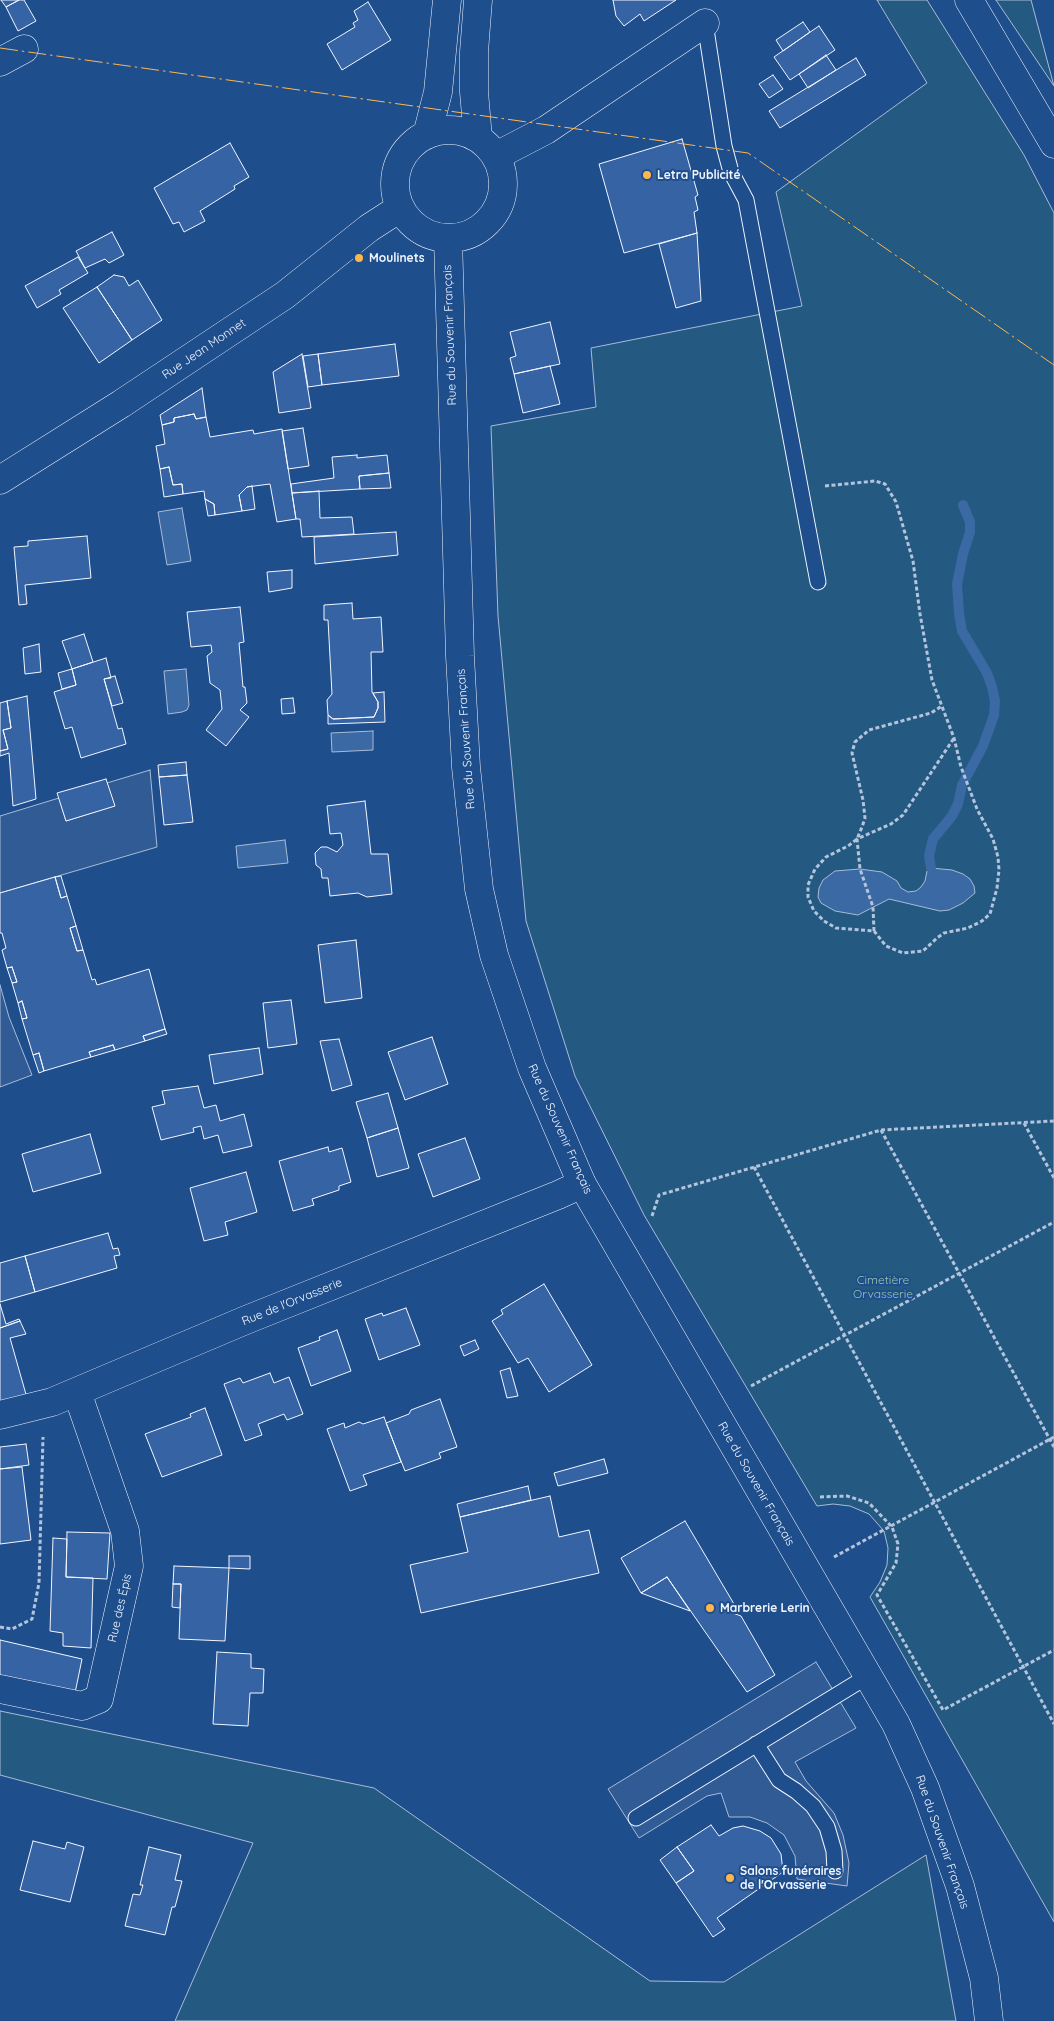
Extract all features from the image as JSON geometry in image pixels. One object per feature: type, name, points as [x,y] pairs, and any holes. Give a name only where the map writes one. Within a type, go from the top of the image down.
[{"type":"main road","points":[[427,135],[438,92],[446,0]]},
{"type":"main road","points":[[478,0],[474,52],[474,92],[487,147],[503,172],[504,188],[500,204],[491,219],[479,230],[464,236],[448,238],[433,236],[420,230],[408,220],[400,208],[395,192],[400,160],[410,147],[427,135],[438,131],[454,130],[470,134],[487,147]]},
{"type":"main road","points":[[969,0],[1054,144]]},
{"type":"main road","points":[[487,147],[546,130],[705,23]]},
{"type":"main road","points":[[0,62],[24,49]]},
{"type":"main road","name":"Rue Jean Monnet","points":[[0,480],[129,399],[278,300],[368,228],[400,208]]},
{"type":"main road","name":"Rue du Souvenir Français","points":[[448,238],[461,665],[466,767],[479,889],[494,955],[532,1068],[582,1184],[896,1724],[925,1788],[960,1886],[984,1978],[989,2021]]},
{"type":"main road","name":"Rue de l'Orvasserie","points":[[0,1415],[44,1404],[77,1392],[246,1320],[582,1184]]},
{"type":"main road","name":"Rue des Épis","points":[[0,1689],[82,1706],[98,1699],[129,1566],[125,1532],[77,1392]]},
{"type":"lane","points":[[705,23],[724,146],[731,172],[746,200],[818,582]]},
{"type":"lane","points":[[636,1818],[868,1676]]},
{"type":"lane","points":[[756,1744],[779,1780],[796,1791],[812,1806],[827,1827],[834,1851],[835,1871]]},
{"type":"path","points":[[801,488],[875,481],[885,484],[896,502],[914,561],[926,653],[932,680],[942,706],[954,738],[961,767],[981,818],[993,839],[998,857],[1000,870],[990,914],[982,921],[968,928],[944,933],[924,951],[904,954],[886,946],[874,931],[873,908],[860,869],[857,839],[865,818],[863,800],[852,753],[855,742],[869,730],[926,714],[942,706]]},
{"type":"path","points":[[874,931],[836,928],[824,921],[814,911],[808,897],[808,885],[815,869],[826,857],[848,846],[857,839],[891,824],[903,815],[954,738]]},
{"type":"path","points":[[652,1216],[659,1195],[881,1130],[1054,1121]]},
{"type":"path","points":[[1024,1123],[1054,1178]]},
{"type":"path","points":[[881,1130],[1052,1438],[1054,1447]]},
{"type":"path","points":[[754,1167],[1054,1724]]},
{"type":"path","points":[[751,1386],[1054,1222]]},
{"type":"path","points":[[0,1627],[12,1628],[32,1619],[39,1583],[44,1404]]},
{"type":"path","points":[[807,1571],[1052,1438]]},
{"type":"path","points":[[820,1497],[847,1496],[869,1504],[892,1526],[898,1544],[896,1562],[877,1595],[943,1710],[1054,1650]]},
{"type":"green space","name":"Cimetière Orvasserie","points":[[877,0],[927,0],[1024,155],[1054,213],[1054,1922],[870,1597],[880,1582],[887,1565],[888,1548],[884,1531],[869,1514],[850,1506],[833,1504],[817,1506],[644,1215],[575,1076],[526,921],[498,616],[491,426],[596,407],[591,348],[802,306],[776,192],[927,83]]},
{"type":"green space","points":[[996,0],[1031,0],[1054,86]]},
{"type":"green space","points":[[0,1711],[374,1788],[650,1981],[724,1982],[926,1855],[956,2021],[175,2021],[253,1843],[0,1775]]},
{"type":"shaded area","points":[[182,508],[191,561],[167,565],[158,512]]},
{"type":"shaded area","points":[[186,669],[189,705],[187,710],[168,714],[164,671]]},
{"type":"shaded area","points":[[373,731],[373,750],[332,752],[331,733]]},
{"type":"shaded area","points":[[150,770],[157,847],[0,893],[0,816],[59,798],[66,821],[114,806],[107,783]]},
{"type":"shaded area","points":[[285,840],[288,863],[238,868],[236,846]]},
{"type":"shaded area","points":[[931,868],[952,870],[963,874],[970,879],[975,893],[963,903],[949,910],[940,911],[889,899],[858,915],[835,911],[821,903],[818,897],[819,888],[823,880],[835,871],[860,869],[882,872],[897,881],[901,888],[908,892],[916,891],[921,887],[925,881],[927,871]]},
{"type":"shaded area","points":[[0,985],[9,1017],[32,1075],[0,1087]]},
{"type":"shaded area","points":[[816,1662],[856,1728],[795,1762],[806,1781],[834,1813],[843,1835],[849,1863],[847,1886],[797,1879],[795,1856],[784,1835],[767,1823],[750,1817],[729,1817],[721,1793],[707,1796],[639,1838],[608,1789]]},
{"type":"building","points":[[1,0],[19,0],[6,7]]},
{"type":"building","points":[[19,0],[24,0],[36,21],[18,31],[6,7]]},
{"type":"building","points":[[613,0],[676,0],[644,21],[640,14],[624,26],[616,16]]},
{"type":"building","points":[[368,2],[391,40],[342,70],[327,44],[355,27],[353,23],[358,20],[354,11]]},
{"type":"building","points":[[803,22],[810,32],[783,51],[776,40]]},
{"type":"building","points":[[819,26],[835,50],[790,80],[774,57]]},
{"type":"building","points":[[826,55],[836,70],[808,88],[799,74]]},
{"type":"building","points":[[856,58],[866,75],[780,128],[769,111]]},
{"type":"building","points":[[773,75],[783,89],[769,98],[759,84]]},
{"type":"building","points":[[682,139],[698,195],[695,197],[698,210],[694,212],[697,233],[624,253],[599,164]]},
{"type":"building","points":[[230,143],[249,177],[234,186],[235,189],[200,211],[205,221],[184,232],[179,222],[173,224],[154,188]]},
{"type":"building","points":[[112,232],[124,255],[109,263],[105,259],[85,268],[76,251]]},
{"type":"building","points":[[697,233],[701,301],[676,308],[659,244]]},
{"type":"building","points":[[78,257],[88,273],[59,290],[61,294],[37,308],[25,286]]},
{"type":"building","points":[[114,275],[124,277],[129,286],[138,280],[162,320],[132,340],[97,287]]},
{"type":"building","points":[[97,287],[132,340],[99,363],[63,308]]},
{"type":"building","points":[[550,322],[560,364],[514,374],[510,358],[516,356],[510,332]]},
{"type":"building","points":[[395,344],[399,376],[322,385],[318,354]]},
{"type":"building","points":[[302,354],[311,408],[279,413],[273,372]]},
{"type":"building","points":[[318,354],[322,385],[308,387],[303,356]]},
{"type":"building","points":[[550,366],[560,404],[523,413],[514,374]]},
{"type":"building","points":[[202,388],[206,417],[196,419],[194,414],[174,418],[174,422],[162,425],[160,415]]},
{"type":"building","points":[[194,414],[196,419],[206,417],[210,437],[253,430],[254,434],[282,429],[296,519],[277,522],[270,484],[247,487],[239,495],[242,511],[215,515],[214,504],[205,499],[204,491],[183,494],[182,484],[173,485],[169,467],[160,469],[156,446],[165,444],[162,425],[174,422],[174,418]]},
{"type":"building","points":[[303,428],[309,466],[288,469],[282,431]]},
{"type":"building","points":[[357,455],[357,458],[387,455],[389,473],[359,476],[360,489],[292,493],[291,484],[334,478],[332,457]]},
{"type":"building","points":[[169,467],[173,485],[182,484],[183,494],[164,497],[160,469]]},
{"type":"building","points":[[389,473],[391,488],[360,489],[359,476]]},
{"type":"building","points":[[252,486],[255,509],[242,511],[239,495],[247,487]]},
{"type":"building","points":[[319,491],[320,518],[352,517],[354,534],[302,537],[300,519],[296,519],[292,493]]},
{"type":"building","points":[[205,499],[214,504],[215,515],[208,516]]},
{"type":"building","points":[[396,532],[398,555],[315,564],[314,537]]},
{"type":"building","points":[[87,536],[91,578],[25,585],[27,604],[19,605],[14,547],[28,546],[28,541]]},
{"type":"building","points":[[292,570],[292,588],[269,592],[267,572]]},
{"type":"building","points":[[352,603],[353,619],[381,617],[383,652],[371,652],[372,692],[378,702],[378,708],[374,717],[333,719],[328,715],[327,700],[332,694],[328,620],[324,620],[324,605]]},
{"type":"building","points":[[240,607],[244,642],[239,643],[243,687],[245,687],[247,703],[240,710],[249,717],[226,746],[206,730],[222,709],[220,690],[210,683],[207,656],[212,652],[211,645],[191,647],[187,612]]},
{"type":"building","points":[[84,634],[93,662],[72,669],[62,641]]},
{"type":"building","points":[[39,644],[41,672],[25,674],[23,648]]},
{"type":"building","points":[[106,658],[111,678],[104,679],[118,729],[122,728],[126,744],[81,758],[72,727],[65,729],[54,692],[76,685],[72,669]]},
{"type":"building","points":[[72,669],[76,685],[62,689],[58,673]]},
{"type":"building","points":[[115,676],[123,703],[112,706],[104,679]]},
{"type":"building","points":[[384,692],[385,722],[328,724],[328,715],[333,719],[374,717],[378,708],[378,702],[373,693]]},
{"type":"building","points":[[27,696],[36,799],[13,806],[9,753],[0,756],[0,751],[8,749],[3,730],[11,728],[7,701]]},
{"type":"building","points":[[293,698],[295,713],[282,714],[281,699]]},
{"type":"building","points":[[7,701],[11,728],[3,730],[8,749],[0,751],[0,703]]},
{"type":"building","points":[[186,762],[187,775],[159,777],[158,765]]},
{"type":"building","points":[[187,775],[193,822],[164,825],[159,777]]},
{"type":"building","points":[[106,779],[115,806],[66,821],[57,793]]},
{"type":"building","points":[[365,801],[371,854],[388,854],[392,894],[367,897],[358,893],[330,896],[328,878],[322,878],[321,869],[316,865],[315,853],[321,847],[327,847],[337,852],[343,845],[341,833],[330,834],[327,806]]},
{"type":"building","points":[[61,876],[67,896],[61,898],[55,877]]},
{"type":"building","points":[[55,877],[61,898],[67,896],[76,926],[70,928],[77,951],[83,950],[92,980],[95,979],[97,985],[149,969],[165,1029],[143,1036],[145,1041],[115,1050],[113,1045],[89,1052],[91,1057],[44,1071],[39,1053],[33,1055],[22,1019],[27,1018],[22,1001],[18,1003],[12,983],[17,982],[12,967],[7,968],[2,950],[6,948],[2,933],[0,933],[0,893]]},
{"type":"building","points":[[76,926],[83,950],[77,951],[70,928]]},
{"type":"building","points":[[356,940],[362,998],[325,1003],[318,945]]},
{"type":"building","points":[[12,967],[17,982],[12,983],[7,968]]},
{"type":"building","points":[[291,1000],[297,1044],[268,1048],[263,1003]]},
{"type":"building","points":[[22,1001],[27,1018],[22,1019],[18,1003]]},
{"type":"building","points":[[165,1029],[167,1034],[145,1041],[143,1036]]},
{"type":"building","points":[[432,1037],[448,1084],[405,1100],[388,1052]]},
{"type":"building","points":[[339,1039],[352,1085],[332,1091],[320,1041]]},
{"type":"building","points":[[113,1045],[115,1050],[91,1057],[89,1052]]},
{"type":"building","points":[[259,1048],[263,1074],[214,1084],[209,1055]]},
{"type":"building","points":[[39,1053],[44,1071],[39,1073],[33,1055]]},
{"type":"building","points":[[198,1086],[204,1108],[216,1105],[220,1121],[244,1114],[252,1146],[223,1153],[218,1135],[204,1139],[201,1126],[193,1128],[194,1132],[161,1140],[152,1107],[165,1104],[162,1091]]},
{"type":"building","points":[[388,1093],[398,1128],[367,1138],[356,1102]]},
{"type":"building","points":[[398,1128],[409,1168],[377,1177],[367,1138]]},
{"type":"building","points":[[90,1134],[101,1173],[33,1192],[22,1154]]},
{"type":"building","points":[[465,1138],[480,1179],[433,1197],[418,1154]]},
{"type":"building","points":[[328,1147],[329,1152],[342,1148],[351,1182],[339,1186],[339,1190],[312,1199],[314,1205],[293,1211],[279,1161]]},
{"type":"building","points":[[246,1172],[257,1212],[225,1222],[228,1235],[204,1241],[190,1188]]},
{"type":"building","points":[[108,1233],[113,1249],[118,1248],[120,1255],[114,1256],[117,1268],[35,1292],[25,1256]]},
{"type":"building","points":[[25,1256],[35,1292],[0,1302],[0,1263]]},
{"type":"building","points":[[544,1284],[592,1365],[549,1392],[528,1358],[518,1363],[492,1321],[503,1314],[501,1310]]},
{"type":"building","points":[[0,1304],[6,1324],[19,1319],[20,1321],[0,1328]]},
{"type":"building","points":[[406,1308],[420,1345],[379,1360],[365,1319],[382,1313],[383,1316]]},
{"type":"building","points":[[20,1321],[26,1334],[10,1338],[27,1398],[0,1405],[0,1328]]},
{"type":"building","points":[[337,1330],[351,1371],[311,1386],[298,1348],[320,1340],[319,1337]]},
{"type":"building","points":[[475,1340],[479,1349],[464,1356],[460,1346]]},
{"type":"building","points":[[510,1368],[518,1396],[507,1398],[500,1371]]},
{"type":"building","points":[[270,1373],[274,1383],[289,1377],[303,1414],[287,1420],[284,1414],[258,1424],[262,1435],[245,1441],[224,1384],[240,1378],[243,1383]]},
{"type":"building","points":[[440,1399],[457,1447],[439,1453],[441,1458],[405,1471],[386,1423],[409,1414],[411,1410]]},
{"type":"building","points":[[205,1408],[222,1455],[162,1477],[145,1434],[191,1417],[190,1414]]},
{"type":"building","points":[[384,1417],[401,1462],[363,1475],[367,1485],[350,1491],[327,1429],[344,1423],[345,1428],[359,1422],[363,1424]]},
{"type":"building","points":[[26,1444],[29,1465],[0,1469],[0,1447]]},
{"type":"building","points":[[604,1459],[608,1473],[558,1486],[554,1473]]},
{"type":"building","points":[[22,1467],[31,1540],[0,1544],[0,1469]]},
{"type":"building","points":[[528,1486],[531,1500],[460,1517],[457,1504]]},
{"type":"building","points":[[550,1496],[559,1537],[589,1530],[599,1573],[421,1613],[410,1565],[468,1552],[460,1517]]},
{"type":"building","name":"Marbrerie Lerin","points":[[685,1521],[734,1604],[730,1612],[741,1616],[775,1675],[747,1692],[667,1577],[641,1593],[621,1558]]},
{"type":"building","points":[[67,1532],[110,1533],[107,1579],[66,1577]]},
{"type":"building","points":[[53,1538],[67,1539],[66,1577],[93,1578],[91,1648],[63,1646],[63,1633],[50,1631]]},
{"type":"building","points":[[229,1556],[250,1556],[250,1569],[229,1568]]},
{"type":"building","points":[[174,1566],[229,1568],[225,1641],[179,1639],[181,1584],[173,1584]]},
{"type":"building","points":[[667,1577],[690,1611],[641,1593]]},
{"type":"building","points":[[173,1584],[181,1584],[180,1608],[172,1607]]},
{"type":"building","points":[[0,1640],[82,1659],[75,1693],[0,1677]]},
{"type":"building","points":[[217,1652],[251,1654],[251,1668],[264,1669],[263,1693],[250,1693],[248,1726],[213,1724]]},
{"type":"building","name":"Salons funéraires de l'Orvasserie","points":[[711,1825],[719,1836],[733,1828],[743,1826],[760,1831],[771,1838],[781,1854],[783,1872],[717,1918],[725,1929],[713,1937],[676,1883],[694,1871],[677,1847]]},
{"type":"building","points":[[33,1841],[65,1849],[67,1842],[84,1847],[70,1902],[20,1890]]},
{"type":"building","points":[[149,1847],[181,1855],[175,1880],[182,1881],[175,1907],[172,1907],[165,1935],[125,1926],[133,1894],[140,1895],[143,1885],[140,1885]]},
{"type":"building","points":[[677,1847],[694,1871],[676,1883],[660,1860]]},
{"type":"waterway","points":[[931,868],[929,856],[933,839],[952,816],[958,804],[962,785],[983,746],[994,715],[995,701],[992,687],[987,673],[962,631],[959,613],[957,584],[970,532],[970,522],[963,505]]},
{"type":"power","points":[[0,48],[748,153],[1054,365]]},
{"type":"place","name":"Letra Publicité","points":[[647,175]]},
{"type":"place","name":"Moulinets","points":[[359,258]]},
{"type":"place","name":"Marbrerie Lerin","points":[[710,1608]]},
{"type":"place","name":"Salons funéraires de l'Orvasserie","points":[[730,1878]]}]
